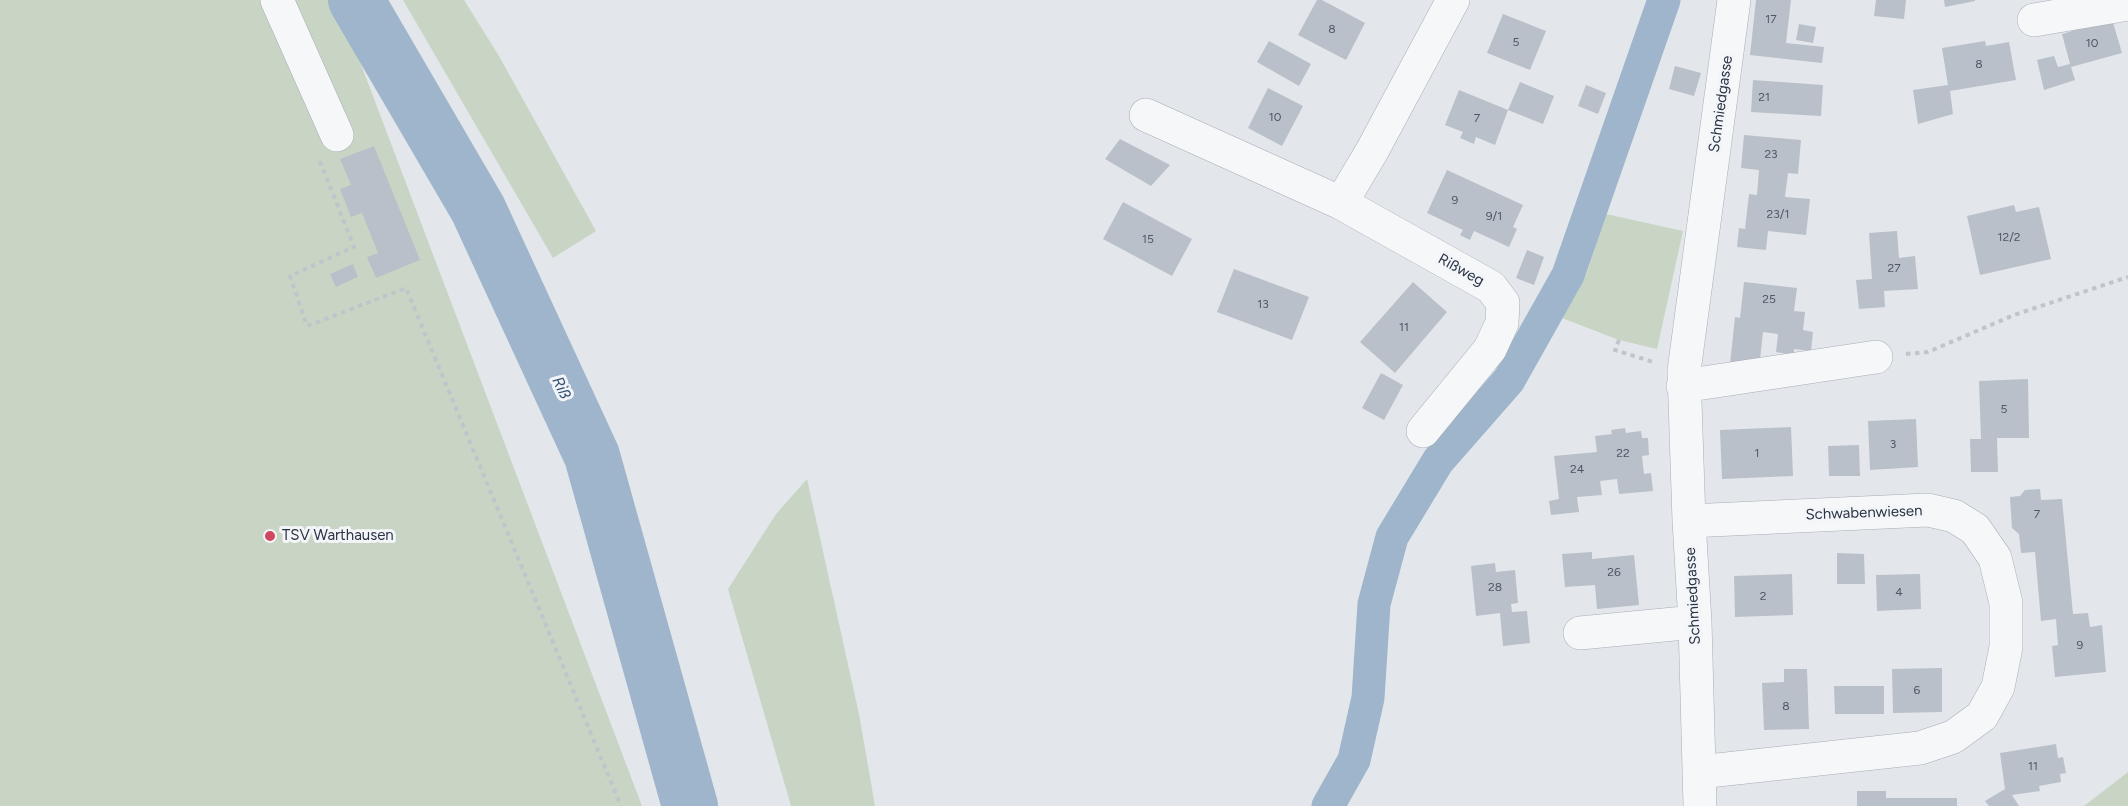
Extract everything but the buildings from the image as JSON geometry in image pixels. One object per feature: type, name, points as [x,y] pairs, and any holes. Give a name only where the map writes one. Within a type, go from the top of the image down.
[{"type":"street","points":[[278,0],[336,135]]},
{"type":"street","points":[[1341,203],[1372,151],[1453,0]]},
{"type":"street","name":"Schmiedgasse","points":[[1700,806],[1695,622],[1683,378],[1734,0]]},
{"type":"street","points":[[2034,20],[2128,4]]},
{"type":"street","name":"Rißweg","points":[[1146,115],[1341,203],[1491,286],[1503,303],[1502,323],[1490,349],[1423,431]]},
{"type":"street","points":[[1683,378],[1876,357]]},
{"type":"street","name":"Schwabenwiesen","points":[[1689,521],[1928,510],[1954,516],[1975,529],[1995,558],[2006,603],[2006,647],[1998,687],[1982,716],[1953,738],[1920,748],[1699,772]]},
{"type":"street","points":[[1580,633],[1695,622]]},
{"type":"path","points":[[336,135],[316,152],[354,247],[290,276],[307,326],[405,288],[621,806]]},
{"type":"path","points":[[1876,357],[1928,352],[2014,315],[2128,277]]},
{"type":"path","points":[[1618,340],[1616,350],[1683,378]]},
{"type":"green space","name":"TSV Warthausen","points":[[0,0],[334,0],[340,9],[642,806],[0,806]]},
{"type":"green space","points":[[403,0],[464,0],[499,56],[596,231],[553,258]]},
{"type":"green space","points":[[1606,214],[1683,231],[1657,349],[1619,340],[1562,318],[1587,272]]},
{"type":"green space","points":[[807,479],[859,714],[875,806],[791,806],[728,589],[776,514]]},
{"type":"green space","points":[[2128,772],[2128,806],[2084,806]]},
{"type":"waterway","name":"Riß","points":[[356,0],[478,209],[592,456],[690,806]]},
{"type":"waterway","points":[[1328,806],[1354,760],[1368,698],[1374,604],[1392,537],[1438,461],[1509,380],[1568,275],[1664,0]]},
{"type":"place","name":"TSV Warthausen","points":[[270,536]]}]
